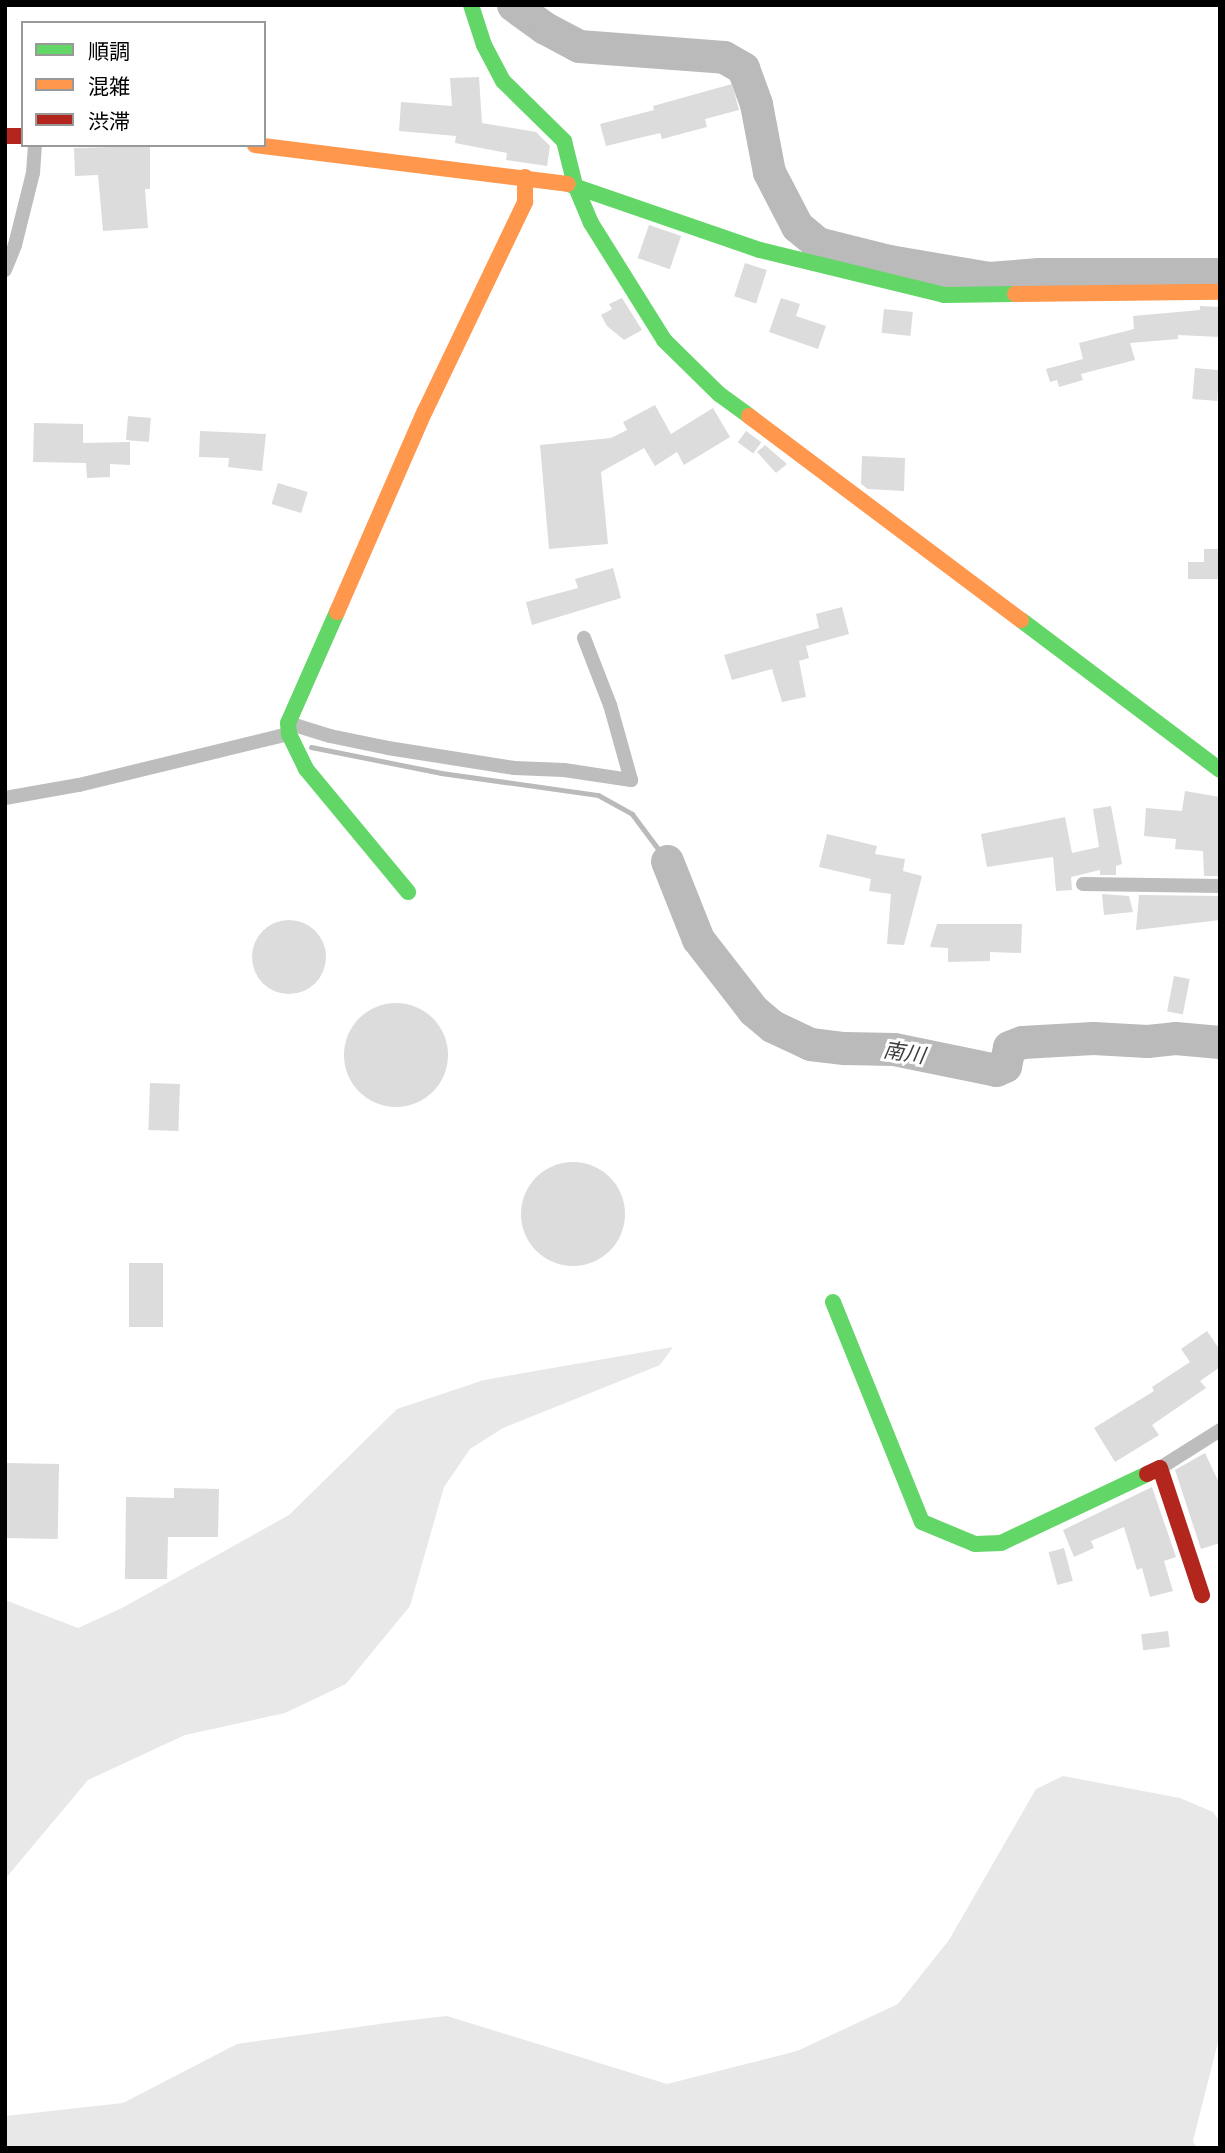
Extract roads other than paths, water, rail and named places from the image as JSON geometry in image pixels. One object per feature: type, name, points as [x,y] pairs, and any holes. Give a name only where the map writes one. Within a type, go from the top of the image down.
[{"type":"street","points":[[471,5],[484,45],[503,81],[564,141],[575,185],[591,223],[664,340],[719,394],[1220,770]]},
{"type":"street","points":[[266,146],[575,185],[760,250],[918,291],[975,297],[1032,293],[1220,292]]},
{"type":"street","points":[[5,270],[15,245],[30,185],[35,147]]},
{"type":"street","points":[[408,892],[306,769],[288,729],[425,411],[525,202],[525,177]]},
{"type":"street","points":[[5,798],[79,785],[288,729],[514,768],[564,770],[631,779],[610,705],[584,638]]},
{"type":"street","points":[[1083,884],[1220,886]]},
{"type":"street","points":[[833,1302],[922,1522],[975,1544],[1001,1543],[1160,1468],[1220,1430]]},
{"type":"street","points":[[1160,1468],[1202,1595]]},
{"type":"waterway","points":[[513,5],[545,28],[579,46],[724,57],[743,68],[756,104],[769,172],[797,226],[817,243],[889,261],[988,278],[1039,274],[1220,274]]},
{"type":"waterway","points":[[311,747],[441,773],[598,795],[632,814],[667,861]]},
{"type":"waterway","name":"南川","points":[[667,861],[698,939],[753,1010],[772,1026],[810,1044],[894,1049],[996,1070],[1005,1066],[1009,1047],[1022,1042],[1093,1038],[1147,1041],[1175,1038],[1220,1042]]}]
